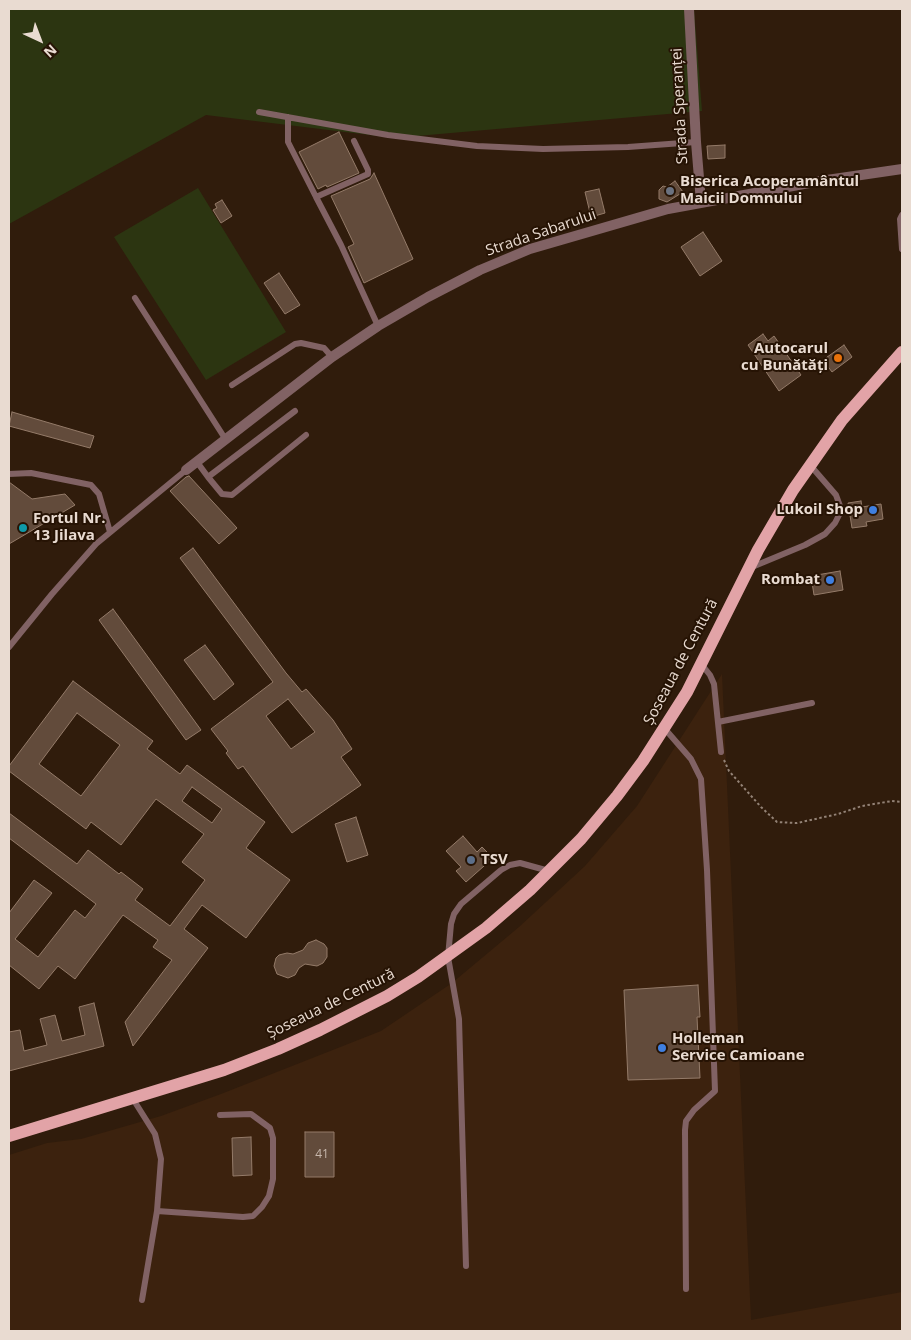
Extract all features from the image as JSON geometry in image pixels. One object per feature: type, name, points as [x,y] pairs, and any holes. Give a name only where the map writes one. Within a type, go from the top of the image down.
[{"type":"main road","name":"Șoseaua de Centură","points":[[9,1136],[224,1070],[286,1046],[387,996],[448,957],[486,928],[550,871],[581,839],[644,762],[702,665],[748,568],[775,519],[810,465],[853,407],[902,352]]},
{"type":"street","name":"Strada Speranței","points":[[689,9],[701,202]]},
{"type":"street","name":"Strada Sabarului","points":[[186,470],[332,356],[378,326],[480,270],[530,249],[660,211],[820,181],[902,169]]},
{"type":"lane","points":[[260,112],[388,135],[477,146],[543,148],[628,147],[696,142]]},
{"type":"lane","points":[[288,117],[288,142],[341,245],[378,326]]},
{"type":"lane","points":[[316,197],[368,174],[368,170],[354,141]]},
{"type":"lane","points":[[902,215],[900,219],[902,249]]},
{"type":"lane","points":[[134,298],[226,440]]},
{"type":"lane","points":[[232,385],[295,344],[324,348],[332,356]]},
{"type":"lane","points":[[208,477],[295,411]]},
{"type":"lane","points":[[197,462],[222,494],[232,495],[306,435]]},
{"type":"lane","points":[[748,568],[805,545],[825,534],[836,523],[840,515],[840,506],[836,495],[810,465]]},
{"type":"lane","points":[[9,647],[96,544],[186,470]]},
{"type":"lane","points":[[9,474],[31,473],[91,485],[99,494],[110,532]]},
{"type":"lane","points":[[702,665],[714,684],[721,752]]},
{"type":"lane","points":[[718,722],[812,703]]},
{"type":"lane","points":[[665,729],[691,759],[701,779],[707,870],[716,1091],[694,1110],[686,1121],[686,1289]]},
{"type":"lane","points":[[466,1266],[459,1019],[448,957],[451,924],[454,914],[461,904],[510,865],[520,863],[550,871]]},
{"type":"lane","points":[[133,1099],[155,1134],[160,1150],[161,1174],[157,1211],[142,1300]]},
{"type":"lane","points":[[157,1211],[243,1217],[253,1216],[266,1202],[273,1179],[273,1138],[270,1128],[251,1114],[220,1115]]},
{"type":"path","points":[[721,752],[729,771],[777,822],[796,823],[838,814],[862,806],[892,801],[902,802]]},
{"type":"shaded area","points":[[722,674],[751,1320],[902,1292],[902,1331],[9,1331],[9,1155],[47,1143],[81,1139],[161,1116],[381,1031],[452,983],[519,927],[585,866],[637,806]]},
{"type":"green space","points":[[9,9],[694,9],[702,111],[394,138],[206,115],[9,224]]},
{"type":"green space","points":[[198,188],[286,332],[206,380],[114,237]]},
{"type":"building","points":[[339,132],[359,173],[318,189],[299,152]]},
{"type":"building","points":[[725,145],[725,158],[708,159],[707,146]]},
{"type":"building","points":[[374,173],[413,259],[364,283],[348,247],[354,244],[331,196],[370,179]]},
{"type":"building","name":"Biserica Acoperamântul Maicii Domnului","points":[[675,181],[683,192],[667,202],[659,199],[659,190],[663,186],[667,187]]},
{"type":"building","points":[[599,189],[605,213],[591,217],[585,192]]},
{"type":"building","points":[[222,200],[232,216],[221,223],[213,210],[217,208],[215,204]]},
{"type":"building","points":[[703,232],[722,261],[700,276],[681,247]]},
{"type":"building","points":[[279,273],[300,305],[285,314],[264,283]]},
{"type":"building","points":[[763,334],[768,341],[774,336],[801,375],[779,391],[748,345]]},
{"type":"building","name":"Autocarul cu Bunătăți","points":[[844,345],[852,357],[832,372],[823,360]]},
{"type":"building","points":[[12,412],[94,436],[90,448],[9,426]]},
{"type":"building","points":[[189,476],[237,528],[219,544],[170,491]]},
{"type":"building","name":"Fortul Nr. 13 Jilava","points":[[9,482],[32,499],[65,494],[75,505],[9,544]]},
{"type":"building","points":[[861,501],[862,507],[881,504],[883,519],[866,522],[867,526],[852,528],[848,503]]},
{"type":"building","points":[[193,548],[286,673],[302,692],[306,689],[333,720],[352,749],[341,757],[361,785],[292,833],[243,766],[238,769],[226,753],[228,751],[211,729],[273,682],[180,558]],"holes":[[[288,699],[315,732],[291,749],[266,716]]]},
{"type":"building","points":[[840,571],[843,590],[814,595],[811,576]]},
{"type":"building","points":[[113,609],[201,730],[186,740],[99,620]]},
{"type":"building","points":[[205,645],[234,684],[214,700],[184,660]]},
{"type":"building","points":[[73,681],[153,741],[147,749],[180,774],[187,765],[265,822],[246,848],[290,880],[246,938],[202,905],[184,929],[208,948],[133,1046],[125,1022],[172,960],[153,947],[158,940],[123,915],[75,979],[58,966],[39,989],[9,965],[9,913],[34,880],[52,893],[15,939],[38,957],[75,910],[85,918],[96,904],[9,838],[9,813],[77,864],[88,850],[119,874],[121,872],[143,889],[135,900],[170,926],[205,880],[182,862],[204,834],[156,799],[121,845],[91,822],[86,829],[9,771],[9,766]],"holes":[[[77,713],[120,745],[81,796],[39,764]],[[192,787],[222,809],[212,823],[182,801]]]},
{"type":"building","points":[[356,817],[368,855],[347,862],[335,824]]},
{"type":"building","points":[[463,836],[477,852],[482,847],[493,858],[466,882],[456,871],[461,867],[446,851]]},
{"type":"building","points":[[316,940],[327,948],[327,957],[323,963],[317,966],[305,964],[299,968],[295,975],[288,978],[277,974],[274,966],[279,955],[293,954],[303,950],[308,943]]},
{"type":"building","name":"Holleman Service Camioane","points":[[698,985],[700,1017],[697,1017],[700,1078],[628,1080],[624,990]]},
{"type":"building","points":[[94,1003],[104,1046],[9,1071],[9,1032],[20,1030],[24,1051],[47,1045],[40,1019],[55,1015],[62,1041],[85,1035],[79,1007]]},
{"type":"building","points":[[305,1132],[334,1132],[334,1177],[305,1177]]},
{"type":"building","points":[[251,1137],[252,1175],[233,1176],[232,1138]]},
{"type":"place","name":"Biserica Acoperamântul Maicii Domnului","points":[[670,191]]},
{"type":"place","name":"Autocarul cu Bunătăți","points":[[838,358]]},
{"type":"place","name":"Lukoil Shop","points":[[873,510]]},
{"type":"place","name":"Fortul Nr. 13 Jilava","points":[[23,528]]},
{"type":"place","name":"Rombat","points":[[830,580]]},
{"type":"place","name":"TSV","points":[[471,860]]},
{"type":"place","name":"Holleman Service Camioane","points":[[662,1048]]}]
